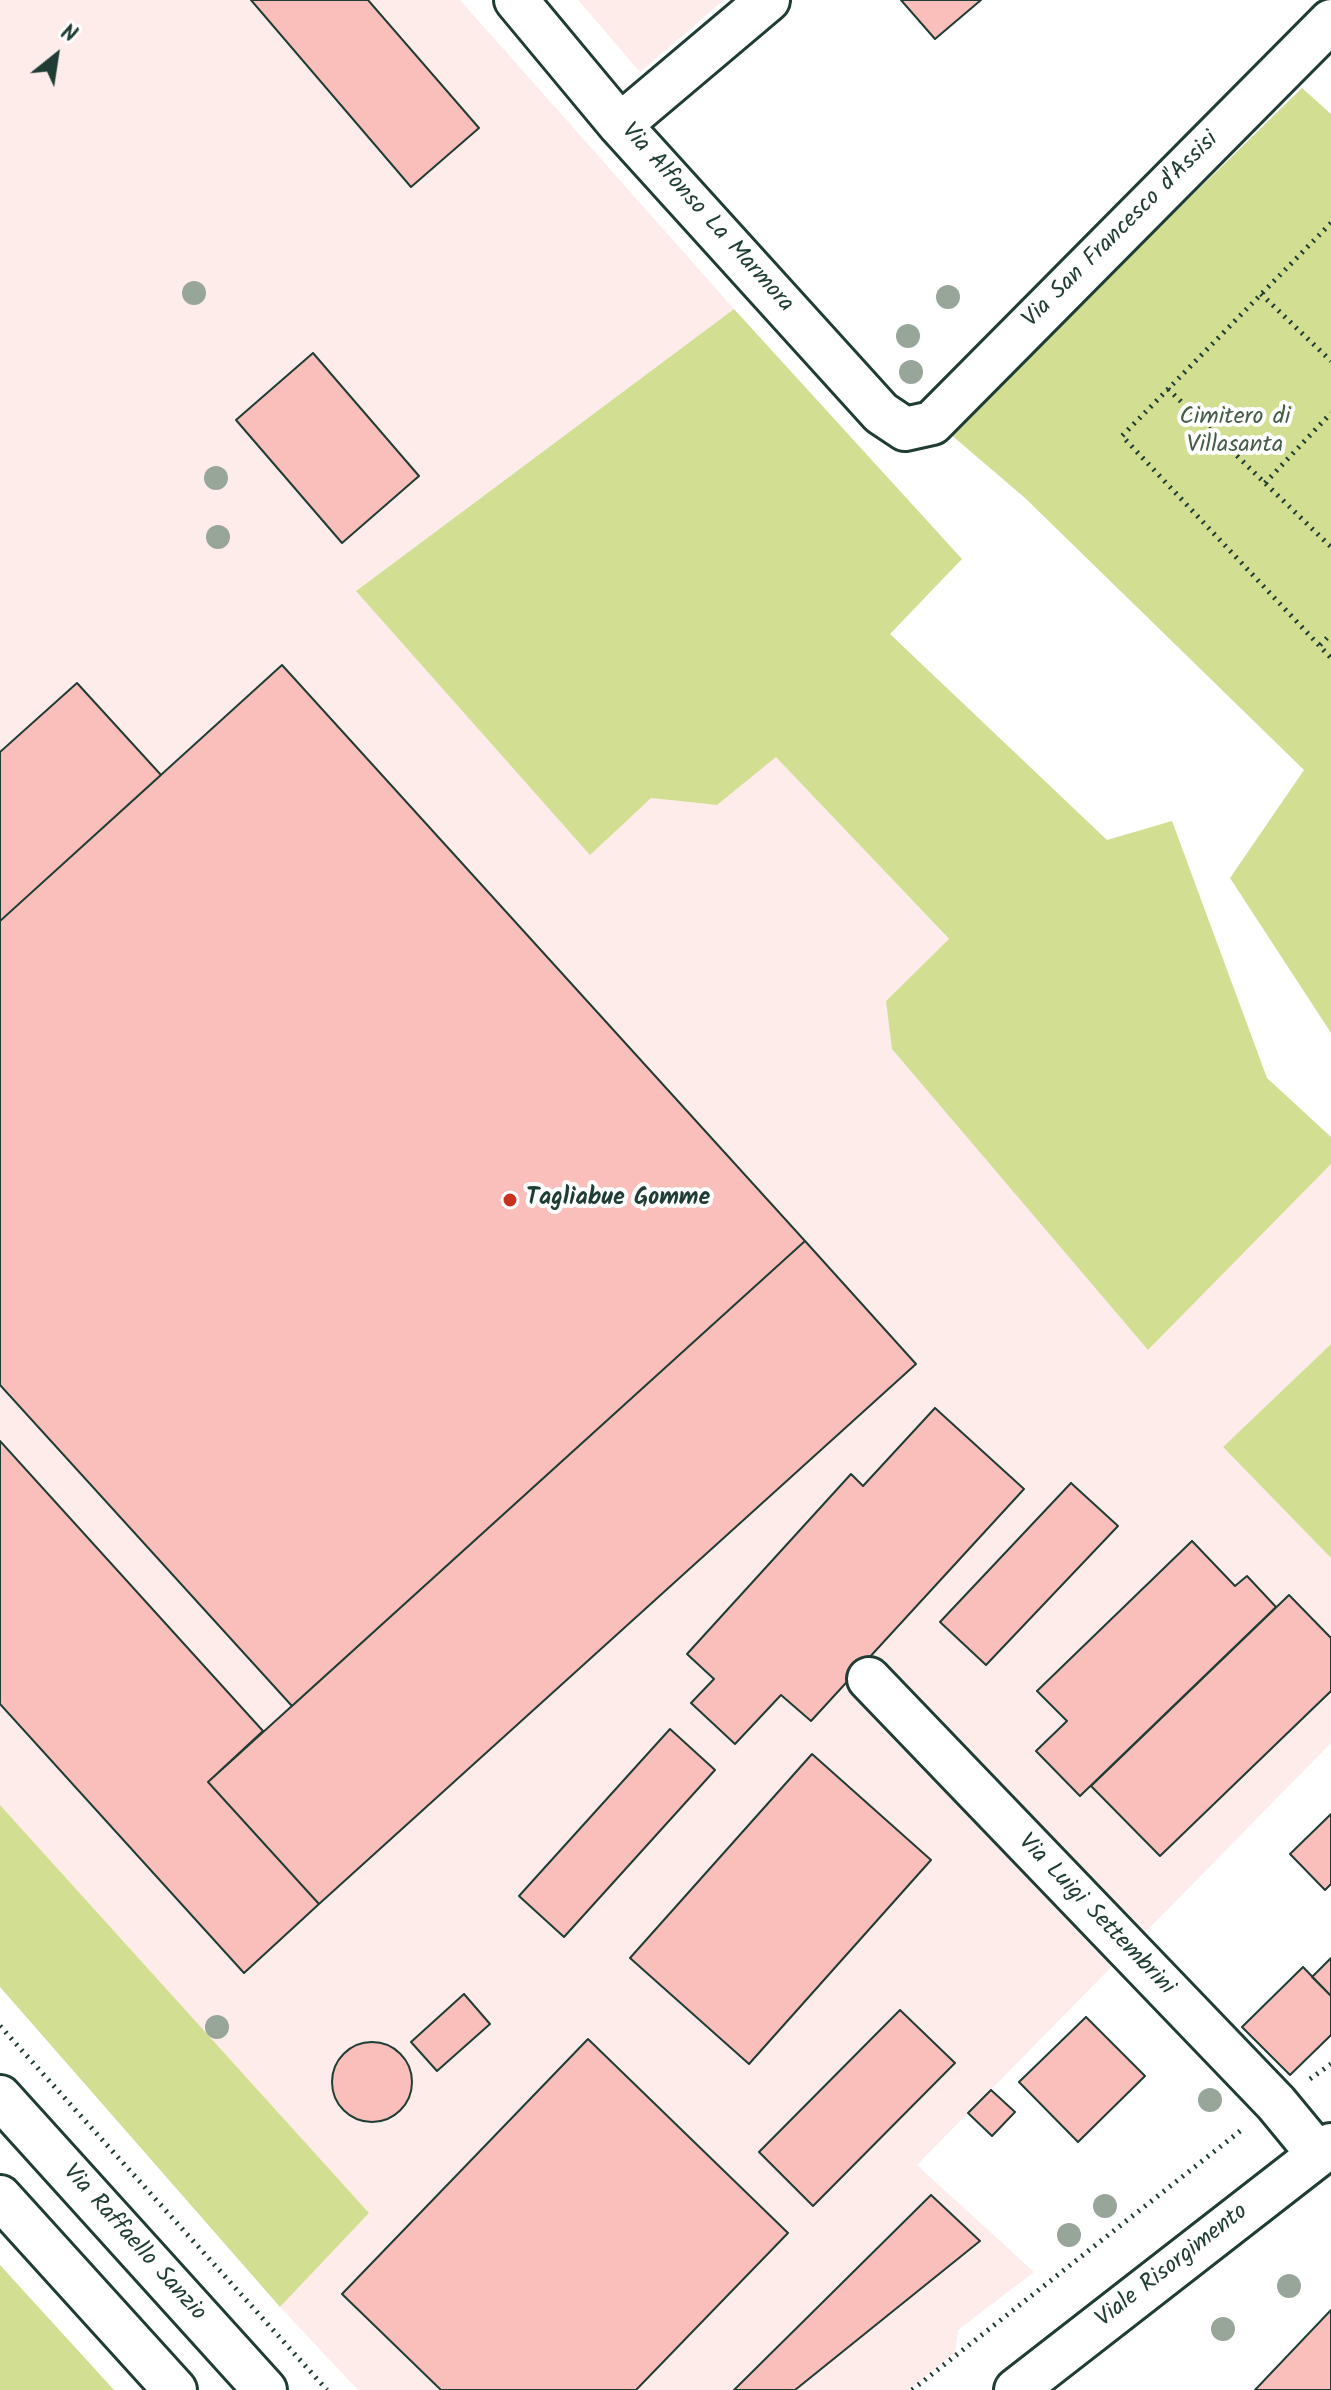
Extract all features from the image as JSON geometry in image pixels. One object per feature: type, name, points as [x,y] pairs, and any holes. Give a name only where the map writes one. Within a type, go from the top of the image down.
[{"type":"street","name":"Via Alfonso La Marmora","points":[[516,0],[620,125],[881,413],[905,429]]},
{"type":"street","points":[[620,125],[768,0]]},
{"type":"street","name":"Via San Francesco d'Assisi","points":[[905,429],[932,423],[1331,21]]},
{"type":"street","name":"Via Luigi Settembrini","points":[[869,1679],[1276,2103],[1325,2150]]},
{"type":"street","name":"Via Raffaello Sanzio","points":[[0,2097],[265,2390]]},
{"type":"street","name":"Viale Risorgimento","points":[[1016,2390],[1325,2150]]},
{"type":"street","points":[[0,2197],[175,2390]]},
{"type":"path","points":[[1331,223],[1122,436],[1331,658]]},
{"type":"path","points":[[1261,294],[1331,361]]},
{"type":"path","points":[[1168,389],[1331,547]]},
{"type":"path","points":[[1265,483],[1331,413]]},
{"type":"path","points":[[1320,645],[1331,634]]},
{"type":"path","points":[[0,2026],[327,2390]]},
{"type":"path","points":[[912,2390],[1276,2103]]},
{"type":"shaded area","name":"Tagliabue Gomme","points":[[0,0],[460,0],[734,309],[357,590],[652,798],[717,805],[776,756],[949,940],[886,1001],[1148,1350],[1331,1164],[1331,1344],[1223,1447],[1331,1558],[1331,1743],[917,2165],[1034,2272],[958,2330],[955,2353],[908,2390],[358,2390],[280,2307],[369,2213],[0,1805]]},
{"type":"shaded area","points":[[578,0],[724,0],[640,72]]},
{"type":"green space","name":"Cimitero di Villasanta","points":[[1302,88],[1331,114],[1331,1033],[1230,878],[1304,770],[1025,498],[949,433]]},
{"type":"green space","points":[[734,309],[962,559],[890,634],[1107,840],[1172,821],[1267,1078],[1331,1137],[1331,1164],[1148,1350],[892,1049],[886,1001],[949,939],[776,757],[717,805],[651,798],[590,855],[356,591]]},
{"type":"green space","points":[[1331,1344],[1331,1558],[1223,1447]]},
{"type":"green space","points":[[0,1805],[369,2213],[280,2307],[0,1987]]},
{"type":"green space","points":[[0,2265],[114,2390],[0,2390]]},
{"type":"building","points":[[251,0],[368,0],[479,128],[411,187]]},
{"type":"building","points":[[901,0],[981,0],[935,39]]},
{"type":"building","points":[[313,353],[419,476],[342,543],[236,420]]},
{"type":"building","points":[[282,665],[805,1241],[292,1706],[0,1385],[0,921]]},
{"type":"building","points":[[77,683],[161,775],[0,921],[0,752]]},
{"type":"building","points":[[805,1241],[916,1364],[319,1904],[208,1782]]},
{"type":"building","points":[[935,1408],[1024,1489],[811,1721],[781,1695],[735,1744],[691,1703],[714,1679],[687,1654],[851,1474],[863,1486]]},
{"type":"building","points":[[0,1441],[263,1731],[208,1782],[319,1904],[244,1973],[0,1704]]},
{"type":"building","points":[[1071,1483],[1118,1526],[986,1665],[940,1622]]},
{"type":"building","points":[[1192,1541],[1235,1586],[1247,1576],[1276,1607],[1080,1796],[1036,1751],[1067,1721],[1037,1691]]},
{"type":"building","points":[[1289,1595],[1331,1638],[1331,1691],[1160,1856],[1091,1786]]},
{"type":"building","points":[[670,1729],[715,1770],[564,1937],[519,1896]]},
{"type":"building","points":[[812,1754],[931,1860],[749,2064],[630,1958]]},
{"type":"building","points":[[1331,1814],[1331,1884],[1325,1890],[1290,1854]]},
{"type":"building","points":[[1331,1958],[1331,1996],[1312,1977]]},
{"type":"building","points":[[1303,1967],[1331,1996],[1331,2035],[1290,2075],[1242,2027]]},
{"type":"building","points":[[464,1994],[490,2024],[437,2071],[411,2042]]},
{"type":"building","points":[[900,2010],[955,2063],[813,2206],[759,2152]]},
{"type":"building","points":[[1086,2017],[1145,2076],[1078,2142],[1019,2082]]},
{"type":"building","points":[[588,2039],[788,2233],[636,2390],[441,2390],[342,2294]]},
{"type":"building","points":[[372,2042],[387,2045],[400,2054],[409,2067],[412,2082],[409,2097],[400,2110],[387,2119],[372,2122],[357,2119],[344,2110],[335,2097],[332,2082],[335,2067],[344,2054],[357,2045]]},
{"type":"building","points":[[991,2090],[1015,2112],[992,2136],[968,2113]]},
{"type":"building","points":[[931,2195],[980,2241],[795,2390],[734,2390]]},
{"type":"building","points":[[1331,2310],[1331,2390],[1255,2390]]},
{"type":"place","name":"Tagliabue Gomme","points":[[510,1200]]}]
